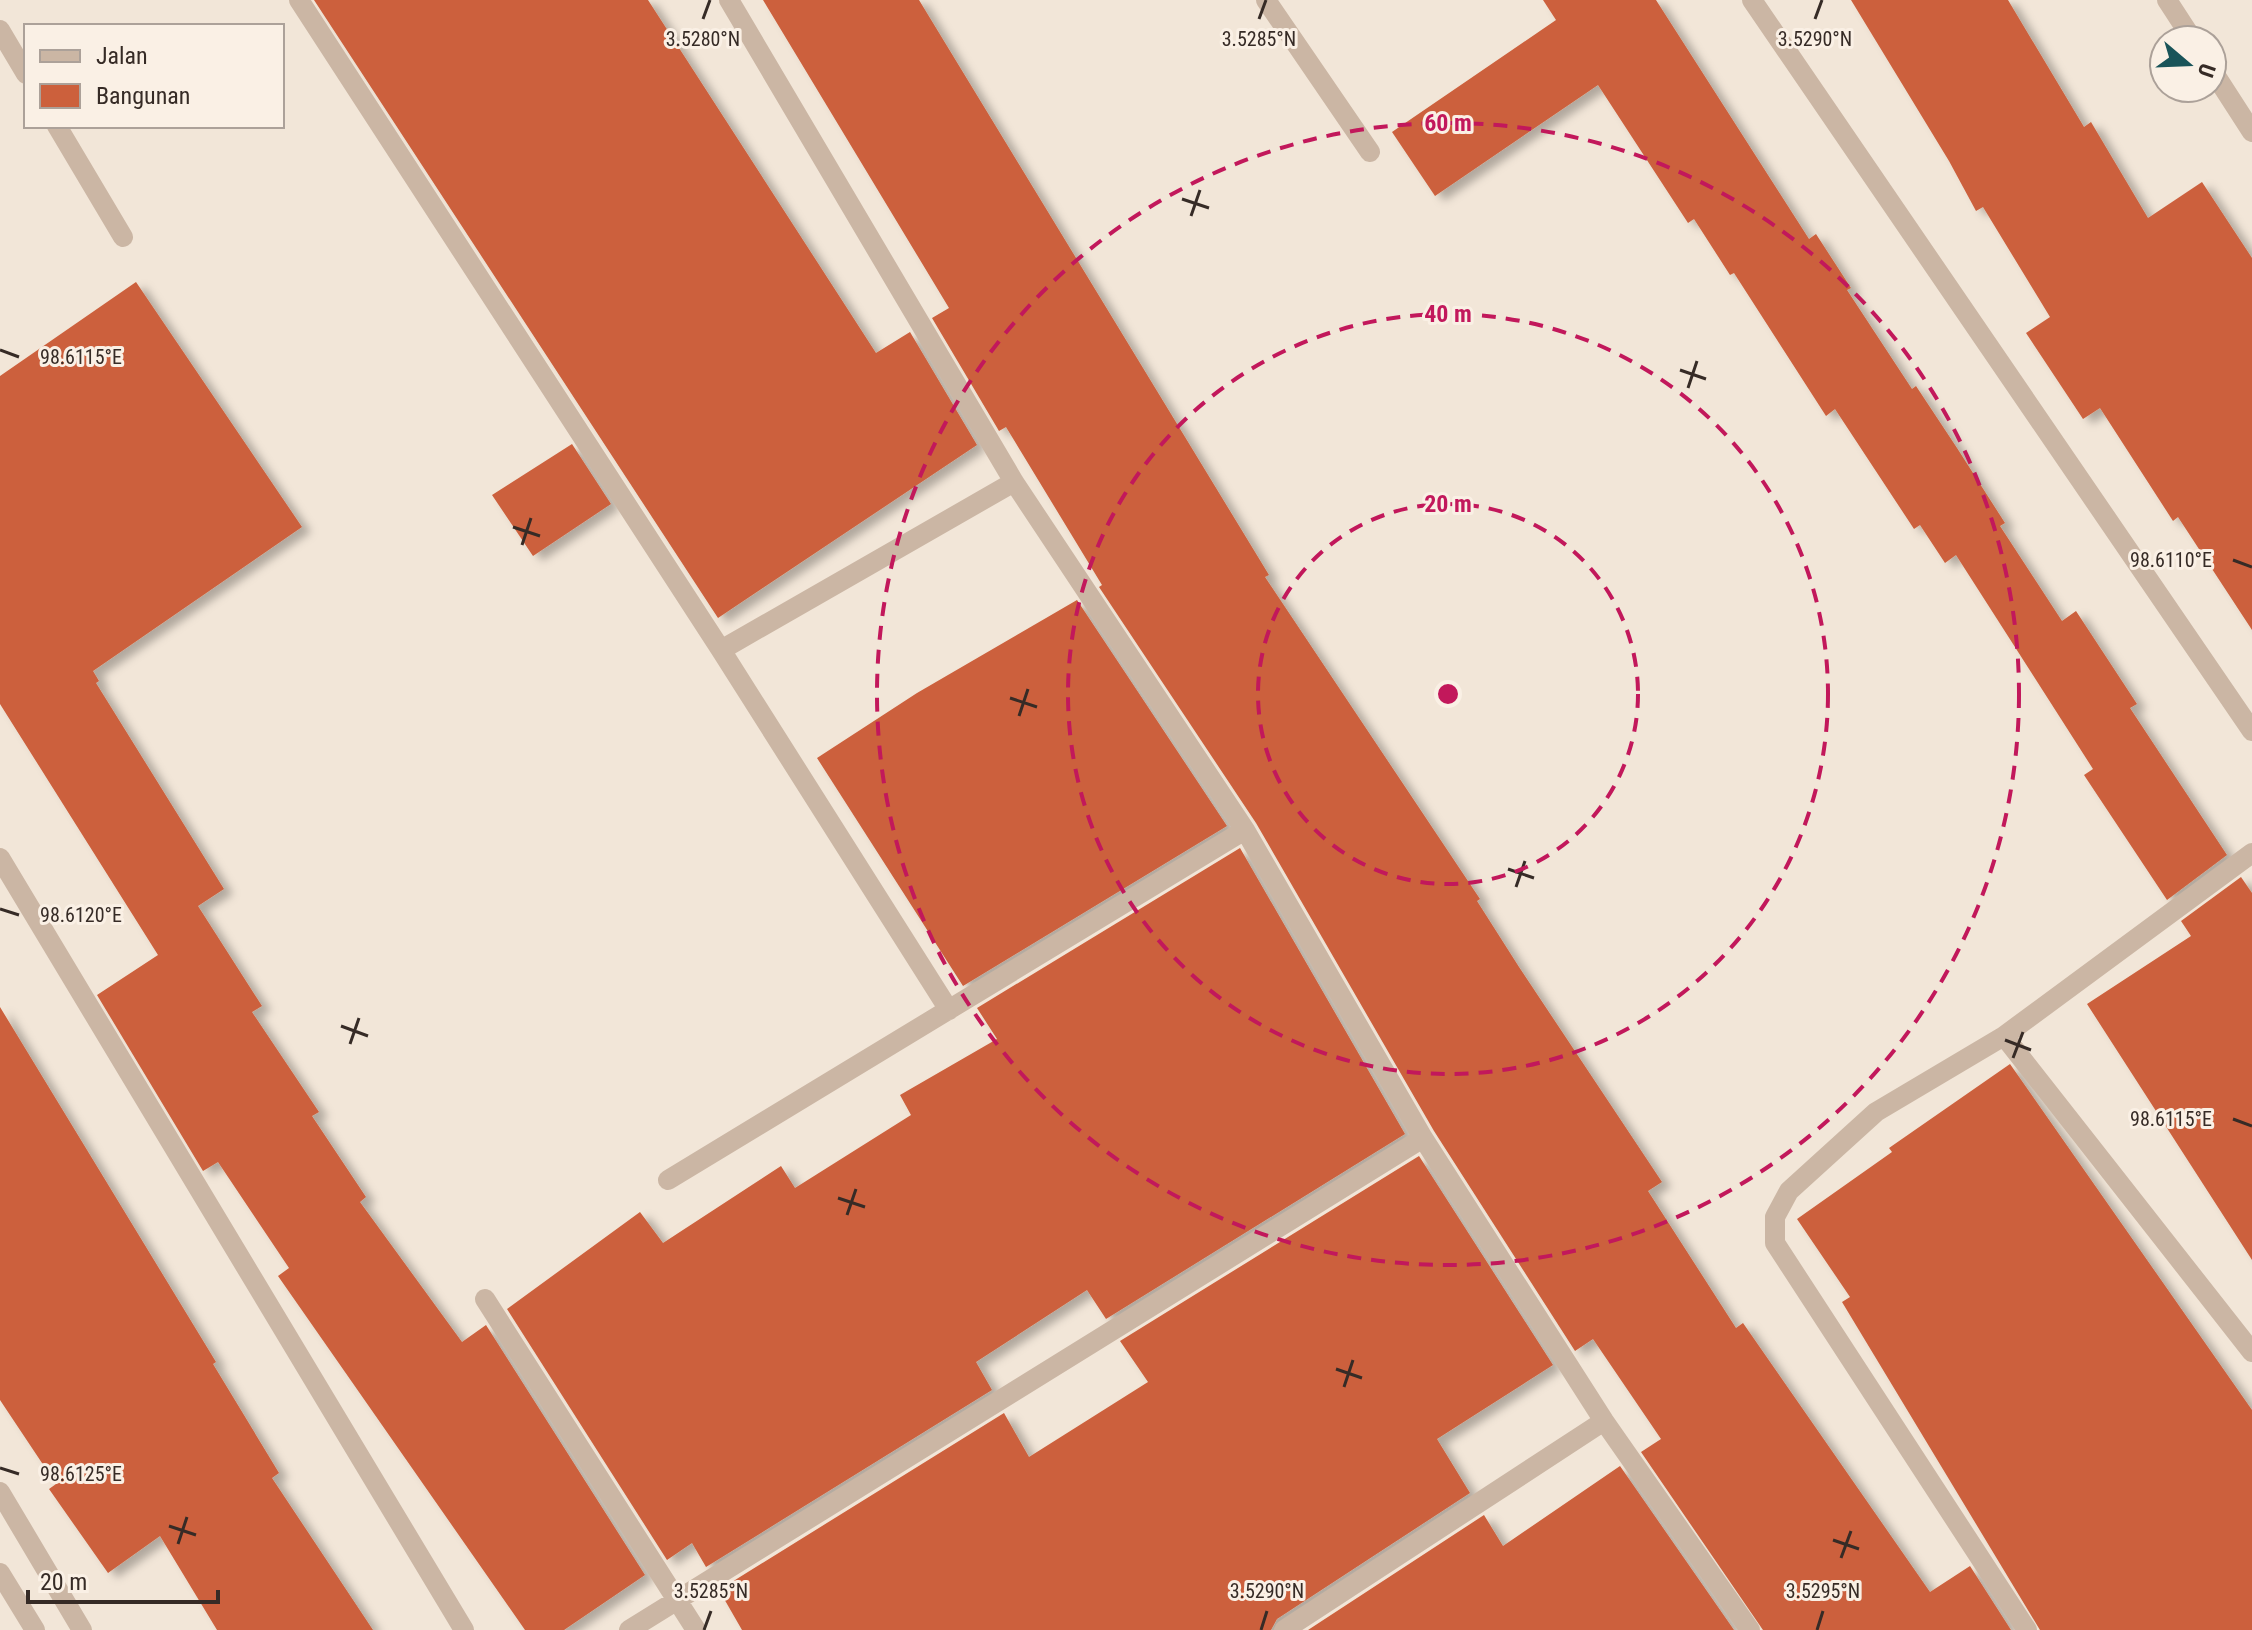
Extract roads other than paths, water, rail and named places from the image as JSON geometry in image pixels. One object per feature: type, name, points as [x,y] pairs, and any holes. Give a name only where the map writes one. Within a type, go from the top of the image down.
[{"type":"street","points":[[299,0],[721,650],[949,1010]]},
{"type":"street","points":[[729,0],[1014,482],[1245,830],[1423,1138],[1604,1421],[1750,1630]]},
{"type":"street","points":[[1266,0],[1370,152]]},
{"type":"street","points":[[1752,0],[2252,731]]},
{"type":"street","points":[[2167,0],[2183,24]]},
{"type":"street","points":[[0,30],[24,71]]},
{"type":"street","points":[[2228,95],[2252,132]]},
{"type":"street","points":[[58,128],[123,237]]},
{"type":"street","points":[[721,650],[1014,482]]},
{"type":"street","points":[[668,1180],[1245,830]]},
{"type":"street","points":[[2027,1630],[1775,1243],[1775,1217],[1789,1191],[1876,1112],[2004,1036],[2252,853]]},
{"type":"street","points":[[0,858],[464,1630]]},
{"type":"street","points":[[2004,1036],[2252,1352]]},
{"type":"street","points":[[629,1630],[1423,1138]]},
{"type":"street","points":[[485,1299],[696,1630]]},
{"type":"street","points":[[1284,1630],[1604,1421]]},
{"type":"street","points":[[0,1492],[82,1630]]},
{"type":"street","points":[[0,1573],[35,1630]]}]
